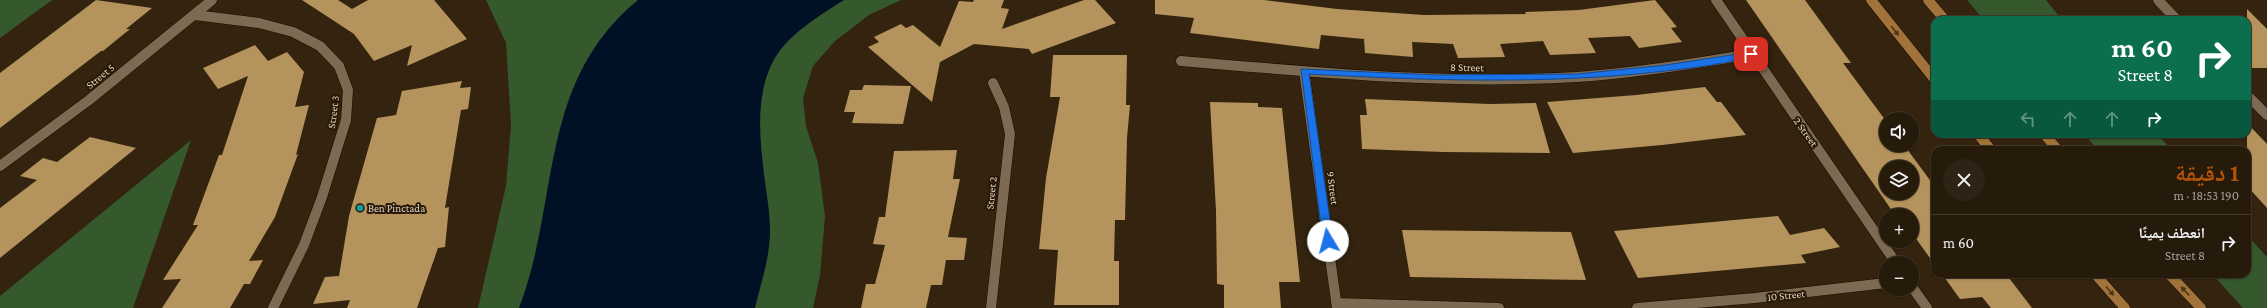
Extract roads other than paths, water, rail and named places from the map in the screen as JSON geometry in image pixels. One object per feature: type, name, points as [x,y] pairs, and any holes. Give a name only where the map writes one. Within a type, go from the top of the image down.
[{"type":"main road","points":[[1871,0],[1931,75]]},
{"type":"main road","points":[[1928,0],[1942,16]]},
{"type":"main road","points":[[1981,138],[1988,146]]},
{"type":"main road","points":[[2048,138],[2054,146]]},
{"type":"main road","points":[[2099,278],[2125,308]]},
{"type":"main road","points":[[2173,278],[2201,308]]},
{"type":"street","name":"Street 5","points":[[0,166],[89,100],[212,0]]},
{"type":"street","name":"2 Street","points":[[1716,0],[1751,54],[1826,159],[1891,256]]},
{"type":"street","points":[[2158,0],[2173,16]]},
{"type":"street","name":"Street 3","points":[[195,15],[259,23],[293,32],[320,46],[338,66],[348,90],[346,120],[324,189],[304,246],[273,308]]},
{"type":"street","name":"8 Street","points":[[1181,61],[1304,71],[1438,78],[1577,77],[1666,68],[1751,54]]},
{"type":"street","name":"9 Street","points":[[1304,71],[1336,306]]},
{"type":"street","name":"Street 2","points":[[991,308],[1010,134],[1006,110],[993,83]]},
{"type":"street","points":[[2251,99],[2267,115]]},
{"type":"street","name":"10 Street","points":[[1637,308],[1755,298],[1879,284]]},
{"type":"street","points":[[1918,296],[1927,308]]},
{"type":"street","points":[[1336,306],[1499,308]]},
{"type":"water","points":[[638,0],[844,0],[808,24],[788,41],[770,68],[765,83],[760,116],[760,132],[769,214],[770,241],[765,270],[755,308],[519,308],[532,267],[556,144],[567,105],[583,68],[606,33]]},
{"type":"place","name":"Ben Pinctada","points":[[360,208]]}]
